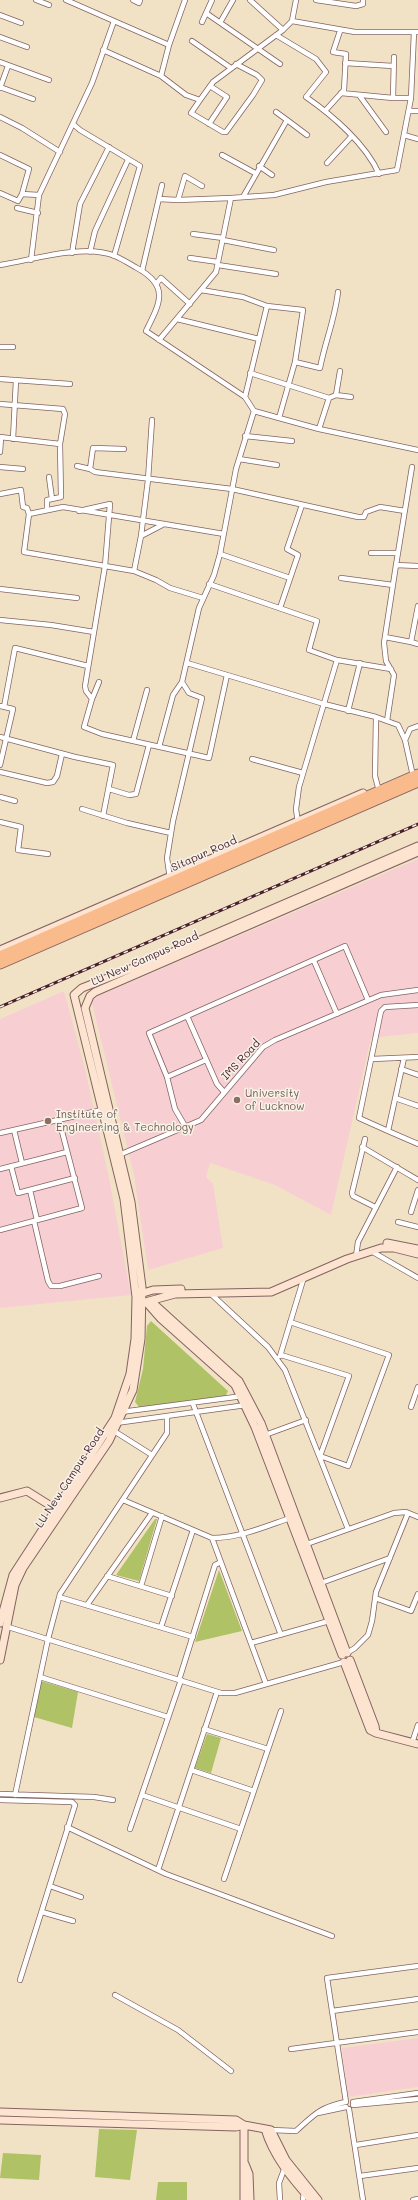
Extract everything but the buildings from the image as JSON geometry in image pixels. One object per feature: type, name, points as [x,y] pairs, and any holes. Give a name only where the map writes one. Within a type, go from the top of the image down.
[{"type":"highway","name":"Sitapur Road","points":[[0,956],[170,879],[378,789],[416,775]]},
{"type":"highway","name":"Sitapur Road","points":[[0,964],[416,775]]},
{"type":"street","points":[[36,0],[48,5]]},
{"type":"street","points":[[66,0],[169,44]]},
{"type":"street","points":[[132,0],[139,3],[140,0]]},
{"type":"street","points":[[161,76],[169,44],[185,0]]},
{"type":"street","points":[[202,22],[212,0]]},
{"type":"street","points":[[221,21],[233,0]]},
{"type":"street","points":[[250,0],[283,30]]},
{"type":"street","points":[[236,64],[262,80],[249,102],[226,132],[223,132],[191,113],[210,86],[231,68],[236,64],[258,47],[283,30],[292,21],[296,0]]},
{"type":"street","points":[[316,0],[356,6],[363,4],[363,0]]},
{"type":"street","points":[[206,13],[221,21],[224,26],[258,47],[280,64]]},
{"type":"street","points":[[0,15],[21,23]]},
{"type":"street","points":[[31,260],[38,213],[39,195],[92,83],[114,21]]},
{"type":"street","points":[[159,199],[178,200],[274,195],[326,182],[397,170],[412,98],[416,32],[340,31],[292,21]]},
{"type":"street","points":[[325,111],[341,93],[345,86],[346,54],[333,52],[340,31]]},
{"type":"street","points":[[276,35],[316,59],[326,72],[306,97],[325,111],[351,136],[367,154],[380,174]]},
{"type":"street","points":[[0,37],[27,47]]},
{"type":"street","points":[[192,42],[231,68]]},
{"type":"street","points":[[103,50],[161,76],[186,95],[200,100]]},
{"type":"street","points":[[393,98],[394,57]]},
{"type":"street","points":[[0,62],[49,80]]},
{"type":"street","points":[[345,63],[393,66]]},
{"type":"street","points":[[8,66],[0,88],[33,99]]},
{"type":"street","points":[[209,124],[227,97],[210,86]]},
{"type":"street","points":[[341,93],[393,98],[412,98]]},
{"type":"street","points":[[359,94],[386,132]]},
{"type":"street","points":[[409,111],[418,112]]},
{"type":"street","points":[[276,112],[307,135]]},
{"type":"street","points":[[0,117],[22,128],[60,152]]},
{"type":"street","points":[[243,197],[255,173],[287,120]]},
{"type":"street","points":[[73,124],[80,130],[118,151],[128,160],[140,166],[114,256]]},
{"type":"street","points":[[327,162],[351,136]]},
{"type":"street","points":[[404,136],[418,139]]},
{"type":"street","points":[[72,253],[80,204],[109,147]]},
{"type":"street","points":[[0,155],[29,169],[22,194],[18,201],[0,194]]},
{"type":"street","points":[[222,155],[255,173]]},
{"type":"street","points":[[90,252],[95,232],[128,160]]},
{"type":"street","points":[[260,166],[272,175]]},
{"type":"street","points":[[178,200],[185,176],[202,186]]},
{"type":"street","points":[[142,271],[162,185]]},
{"type":"street","points":[[22,194],[39,195]]},
{"type":"street","points":[[159,340],[216,272],[231,198]]},
{"type":"street","points":[[17,208],[38,213]]},
{"type":"street","points":[[193,234],[274,250]]},
{"type":"street","points":[[0,265],[72,253],[90,252],[114,256],[142,271],[157,283],[160,297],[146,331],[245,397],[254,411],[319,429],[418,450]]},
{"type":"street","points":[[190,258],[276,274]]},
{"type":"street","points":[[157,283],[160,278],[190,304]]},
{"type":"street","points":[[201,290],[243,296],[267,306],[303,310],[294,362],[279,418]]},
{"type":"street","points":[[294,362],[320,368],[327,335],[332,327],[338,292]]},
{"type":"street","points":[[245,397],[267,306]]},
{"type":"street","points":[[177,319],[259,339]]},
{"type":"street","points":[[0,347],[13,347]]},
{"type":"street","points":[[336,395],[340,371]]},
{"type":"street","points":[[250,373],[329,398],[336,395],[351,396]]},
{"type":"street","points":[[0,379],[70,384]]},
{"type":"street","points":[[13,439],[16,380]]},
{"type":"street","points":[[319,429],[329,398]]},
{"type":"street","points":[[0,404],[63,409],[65,414],[60,444],[61,497],[47,500],[47,510]]},
{"type":"street","points":[[159,747],[173,696],[182,682],[203,598],[220,554],[239,458],[254,411]]},
{"type":"street","points":[[134,571],[141,536],[148,480],[152,420]]},
{"type":"street","points":[[245,436],[292,441]]},
{"type":"street","points":[[0,452],[0,438],[60,444]]},
{"type":"street","points":[[90,468],[93,448],[124,449]]},
{"type":"street","points":[[239,458],[277,465]]},
{"type":"street","points":[[77,466],[90,468],[94,472],[148,480],[232,489],[364,517],[366,512],[374,508],[405,511]]},
{"type":"street","points":[[0,467],[23,469]]},
{"type":"street","points":[[387,721],[394,675],[386,661],[385,637],[412,467]]},
{"type":"street","points":[[49,477],[52,499]]},
{"type":"street","points":[[0,494],[21,490],[23,507],[27,508],[29,514],[24,552],[134,571],[156,580],[170,588],[203,598]]},
{"type":"street","points":[[79,511],[110,504],[105,566],[85,686],[86,691],[92,699]]},
{"type":"street","points":[[280,608],[298,555],[287,550],[302,505]]},
{"type":"street","points":[[29,514],[63,507],[79,511],[224,534]]},
{"type":"street","points":[[141,536],[164,524]]},
{"type":"street","points":[[371,552],[398,553]]},
{"type":"street","points":[[220,554],[290,578]]},
{"type":"street","points":[[396,565],[418,566]]},
{"type":"street","points":[[341,578],[393,585]]},
{"type":"street","points":[[209,584],[317,621],[309,650],[337,660],[391,669]]},
{"type":"street","points":[[0,589],[77,598]]},
{"type":"street","points":[[411,642],[418,606]]},
{"type":"street","points":[[0,620],[51,625],[94,632]]},
{"type":"street","points":[[385,637],[418,644]]},
{"type":"street","points":[[0,765],[13,709],[2,706],[15,648],[88,666]]},
{"type":"street","points":[[298,824],[296,800],[315,729],[337,660]]},
{"type":"street","points":[[187,663],[348,711],[376,717],[398,725],[405,740],[416,775]]},
{"type":"street","points":[[348,711],[360,663]]},
{"type":"street","points":[[99,682],[92,699],[84,727],[149,745],[209,758],[227,674]]},
{"type":"street","points":[[0,950],[170,879],[167,858],[171,833],[202,698],[189,693],[182,682]]},
{"type":"street","points":[[134,741],[147,690]]},
{"type":"street","points":[[376,717],[375,776],[378,789]]},
{"type":"street","points":[[405,740],[410,729],[418,726]]},
{"type":"street","points":[[0,737],[62,754],[113,765],[103,816]]},
{"type":"street","points":[[109,789],[129,795],[136,794],[149,745]]},
{"type":"street","points":[[0,772],[46,783],[53,782],[57,776],[62,754]]},
{"type":"street","points":[[252,759],[303,773]]},
{"type":"street","points":[[0,797],[15,801]]},
{"type":"street","points":[[82,809],[103,816],[171,833]]},
{"type":"street","points":[[0,822],[21,827],[18,850],[48,854]]},
{"type":"street","name":"LU New Campus Road","points":[[58,1511],[115,1423],[133,1390],[137,1370],[142,1300],[139,1252],[132,1202],[102,1110],[74,995],[77,991],[418,846]]},
{"type":"street","name":"LU New Campus Road","points":[[117,1155],[85,1008],[90,996],[418,852]]},
{"type":"street","points":[[185,1126],[175,1109],[167,1077],[149,1033],[345,946],[368,1000]]},
{"type":"street","points":[[314,961],[337,1014]]},
{"type":"street","name":"IMS Road","points":[[117,1155],[201,1120],[263,1047],[381,995],[418,990]]},
{"type":"street","points":[[418,1006],[385,1007],[381,1011],[359,1118],[418,1144]]},
{"type":"street","points":[[187,1016],[217,1084],[224,1092]]},
{"type":"street","points":[[372,1059],[418,1056]]},
{"type":"street","points":[[388,1131],[404,1058]]},
{"type":"street","points":[[167,1077],[206,1060]]},
{"type":"street","points":[[401,1069],[418,1075]]},
{"type":"street","points":[[395,1098],[418,1106]]},
{"type":"street","points":[[0,1133],[102,1110]]},
{"type":"street","points":[[0,1230],[82,1208],[59,1120]]},
{"type":"street","points":[[14,1130],[22,1164]]},
{"type":"street","points":[[365,1139],[352,1193],[354,1196],[375,1207]]},
{"type":"street","points":[[362,1147],[418,1180]]},
{"type":"street","points":[[0,1169],[67,1152]]},
{"type":"street","points":[[11,1166],[18,1193],[75,1178]]},
{"type":"street","points":[[356,1253],[358,1242],[397,1167]]},
{"type":"street","points":[[30,1190],[48,1281],[51,1286],[60,1286],[99,1276]]},
{"type":"street","points":[[410,1212],[416,1201],[418,1190]]},
{"type":"street","points":[[398,1222],[418,1227]]},
{"type":"street","points":[[142,1300],[164,1293],[210,1294],[259,1291],[356,1253],[386,1243],[397,1243],[418,1249]]},
{"type":"street","points":[[356,1253],[394,1248],[418,1254]]},
{"type":"street","points":[[370,1251],[418,1278]]},
{"type":"street","points":[[142,1300],[164,1293],[270,1292],[323,1267]]},
{"type":"street","points":[[279,1361],[304,1277]]},
{"type":"street","points":[[210,1294],[268,1347],[279,1361],[294,1389],[348,1530]]},
{"type":"street","points":[[142,1300],[234,1385],[243,1396],[265,1435],[329,1621],[375,1726],[376,1734],[415,1743],[418,1725]]},
{"type":"street","points":[[290,1322],[389,1355],[348,1466],[320,1456]]},
{"type":"street","points":[[280,1355],[349,1376],[320,1456]]},
{"type":"street","points":[[411,1407],[418,1387]]},
{"type":"street","points":[[120,1412],[193,1404],[243,1396]]},
{"type":"street","points":[[193,1404],[281,1634]]},
{"type":"street","points":[[115,1423],[168,1418],[248,1405]]},
{"type":"street","points":[[248,1405],[290,1518],[321,1583],[346,1657]]},
{"type":"street","points":[[15,1795],[48,1639],[59,1597],[167,1433],[168,1418]]},
{"type":"street","points":[[265,1435],[306,1420]]},
{"type":"street","name":"LU New Campus Road","points":[[0,1660],[2,1624],[13,1574],[114,1431],[115,1423]]},
{"type":"street","points":[[114,1431],[152,1456]]},
{"type":"street","points":[[0,1498],[27,1491],[58,1511]]},
{"type":"street","points":[[123,1500],[212,1538],[225,1538],[243,1534],[290,1518]]},
{"type":"street","points":[[87,1605],[152,1512]]},
{"type":"street","points":[[303,1545],[394,1513],[408,1513],[418,1517]]},
{"type":"street","points":[[2,1624],[217,1692],[235,1693],[346,1657],[368,1635],[375,1598],[408,1513]]},
{"type":"street","points":[[141,1586],[162,1516]]},
{"type":"street","points":[[161,1627],[193,1530]]},
{"type":"street","points":[[212,1538],[266,1684]]},
{"type":"street","points":[[321,1583],[390,1558]]},
{"type":"street","points":[[130,1829],[180,1680],[215,1565],[221,1562]]},
{"type":"street","points":[[107,1576],[172,1596]]},
{"type":"street","points":[[375,1598],[411,1611],[418,1594]]},
{"type":"street","points":[[59,1597],[192,1637]]},
{"type":"street","points":[[251,1643],[329,1621]]},
{"type":"street","points":[[40,1677],[168,1717]]},
{"type":"street","points":[[158,1870],[217,1692]]},
{"type":"street","points":[[224,1879],[281,1711]]},
{"type":"street","points":[[204,1729],[268,1748]]},
{"type":"street","points":[[191,1770],[254,1791]]},
{"type":"street","points":[[0,1794],[113,1800]]},
{"type":"street","points":[[142,1796],[241,1829]]},
{"type":"street","points":[[0,1800],[72,1802],[74,1805],[20,1980]]},
{"type":"street","points":[[68,1827],[158,1870],[332,1936]]},
{"type":"street","points":[[50,1886],[81,1897]]},
{"type":"street","points":[[42,1912],[73,1921]]},
{"type":"street","points":[[363,2200],[356,2145],[346,2105],[327,1978],[418,1966]]},
{"type":"street","points":[[115,1995],[178,2030],[231,2071]]},
{"type":"street","points":[[332,2011],[418,1999]]},
{"type":"street","points":[[291,2049],[418,2032]]},
{"type":"street","points":[[0,2112],[80,2119],[236,2127],[244,2125],[268,2130],[296,2131],[314,2113],[327,2106],[353,2104],[418,2093]]},
{"type":"street","points":[[346,2105],[350,2100],[353,2104],[418,2099]]},
{"type":"street","points":[[0,2120],[80,2119]]},
{"type":"street","points":[[244,2125],[245,2164],[242,2174],[244,2200]]},
{"type":"street","points":[[268,2130],[286,2160],[318,2200]]},
{"type":"street","points":[[268,2130],[269,2142],[285,2168],[311,2200]]},
{"type":"street","points":[[356,2145],[418,2136]]},
{"type":"street","points":[[280,2200],[279,2183],[285,2168],[286,2160]]},
{"type":"street","points":[[245,2164],[249,2174],[250,2200]]},
{"type":"street","points":[[360,2176],[418,2168]]},
{"type":"street","points":[[304,2192],[304,2200]]},
{"type":"street","points":[[413,2200],[418,2199]]},
{"type":"shaded area","name":"University of Lucknow","points":[[418,859],[418,1033],[371,1038],[331,1215],[275,1185],[210,1163],[206,1177],[213,1184],[223,1248],[148,1270],[134,1175],[91,999]]},
{"type":"shaded area","name":"Institute of Engineering & Technology","points":[[64,991],[85,1069],[108,1173],[131,1295],[0,1308],[0,1019]]},
{"type":"shaded area","points":[[418,2038],[418,2087],[348,2097],[342,2048]]},
{"type":"green space","points":[[151,1321],[228,1391],[225,1397],[140,1408],[135,1402],[143,1369],[147,1326]]},
{"type":"green space","points":[[155,1519],[157,1519],[139,1581],[116,1575]]},
{"type":"green space","points":[[219,1570],[242,1631],[195,1642]]},
{"type":"green space","points":[[41,1681],[78,1692],[72,1728],[34,1717]]},
{"type":"green space","points":[[207,1734],[221,1738],[211,1773],[195,1768]]},
{"type":"green space","points":[[99,2129],[137,2130],[130,2180],[95,2177]]},
{"type":"green space","points":[[3,2153],[41,2155],[39,2180],[0,2178]]},
{"type":"green space","points":[[158,2182],[187,2182],[187,2200],[156,2200]]},
{"type":"railway","points":[[0,1007],[418,824]]},
{"type":"place","name":"University of Lucknow","points":[[237,1100]]},
{"type":"place","name":"Institute of Engineering & Technology","points":[[48,1121]]}]
